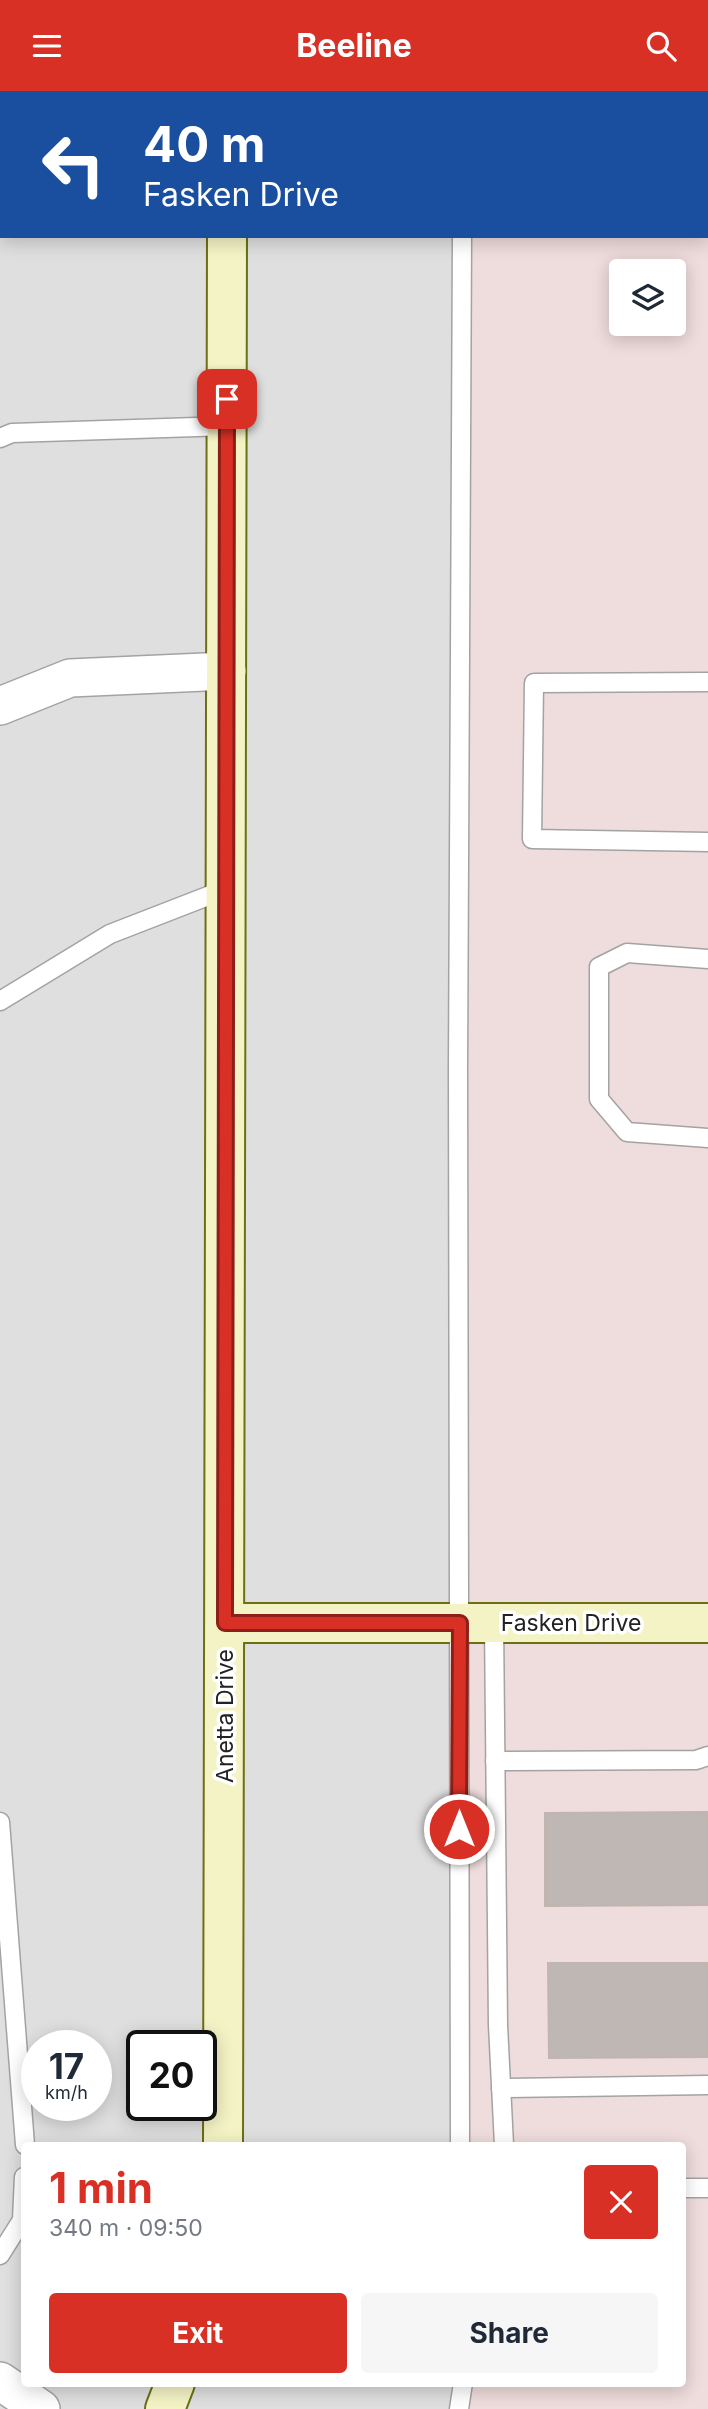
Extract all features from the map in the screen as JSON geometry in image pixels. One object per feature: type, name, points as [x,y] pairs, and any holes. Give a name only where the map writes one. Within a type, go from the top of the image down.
[{"type":"street","name":"Anetta Drive","points":[[223,2142],[228,238]]},
{"type":"street","points":[[0,706],[70,678],[227,671]]},
{"type":"street","name":"Fasken Drive","points":[[225,1623],[708,1623]]},
{"type":"street","points":[[0,2381],[41,2409]]},
{"type":"street","points":[[165,2409],[173,2387]]},
{"type":"lane","points":[[460,2142],[458,1919],[477,1623],[458,1042],[462,238]]},
{"type":"lane","points":[[0,438],[12,433],[227,426]]},
{"type":"lane","points":[[708,682],[534,684],[532,839],[708,842]]},
{"type":"lane","points":[[0,1001],[110,934],[226,889]]},
{"type":"lane","points":[[708,959],[627,953],[599,967],[599,1099],[627,1132],[708,1138]]},
{"type":"lane","points":[[477,1623],[495,1761],[504,2142]]},
{"type":"lane","points":[[495,1761],[696,1760],[708,1756]]},
{"type":"lane","points":[[0,1822],[25,2142]]},
{"type":"lane","points":[[501,2088],[708,2085]]},
{"type":"lane","points":[[686,2188],[708,2188]]},
{"type":"lane","points":[[0,2255],[21,2222]]},
{"type":"lane","points":[[458,2409],[462,2387]]},
{"type":"shaded area","points":[[0,238],[471,238],[464,2142],[21,2142],[21,2387],[463,2387],[463,2409],[0,2409]]},
{"type":"shaded area","points":[[471,238],[708,238],[708,2409],[463,2409],[463,2387],[686,2387],[686,2142],[464,2142]]},
{"type":"building","points":[[708,1812],[708,1905],[545,1906],[545,1813]]},
{"type":"building","points":[[548,1963],[708,1963],[708,2057],[549,2058]]},
{"type":"route","points":[[227,399],[225,1623],[460,1623],[459,1829]]}]
